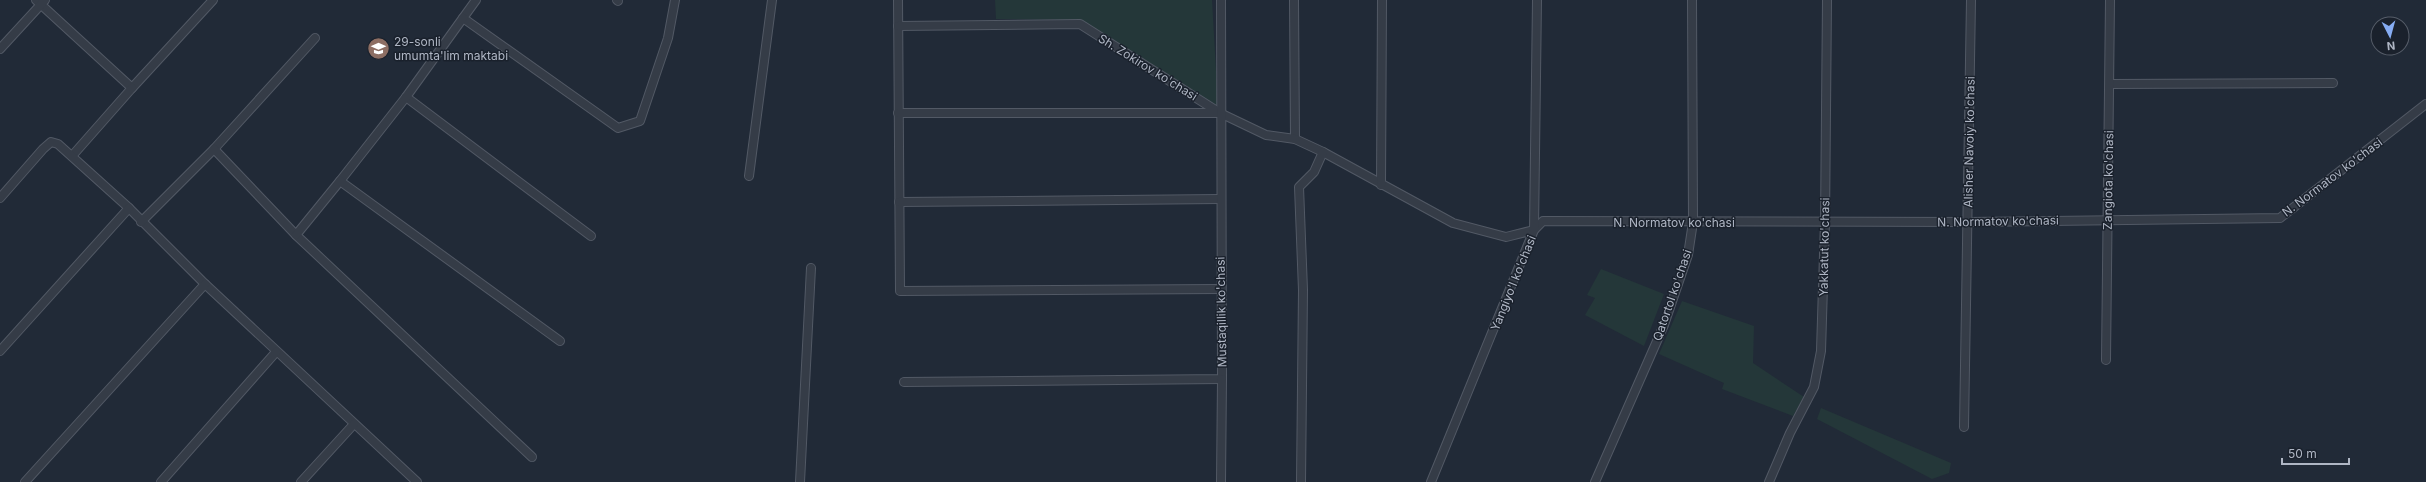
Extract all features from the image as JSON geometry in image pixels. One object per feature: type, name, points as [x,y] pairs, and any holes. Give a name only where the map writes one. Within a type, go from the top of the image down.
[{"type":"street","points":[[72,156],[213,0]]},
{"type":"street","points":[[296,235],[406,98],[476,0]]},
{"type":"street","points":[[463,18],[618,128],[640,121],[668,38],[675,0]]},
{"type":"street","points":[[749,176],[772,0]]},
{"type":"street","points":[[898,0],[900,292],[1220,289]]},
{"type":"street","name":"Mustaqillik ko'chasi","points":[[904,382],[1222,379],[1220,289],[1221,0]]},
{"type":"street","points":[[1294,0],[1295,139]]},
{"type":"street","points":[[1381,185],[1382,0]]},
{"type":"street","name":"Yangiyo'l ko'chasi","points":[[1431,482],[1534,230],[1537,0]]},
{"type":"street","name":"Qatortol ko'chasi","points":[[1595,482],[1664,324],[1688,255],[1693,222],[1692,0]]},
{"type":"street","name":"Yakkatut ko'chasi","points":[[1769,482],[1790,433],[1814,387],[1821,351],[1825,222],[1827,0]]},
{"type":"street","name":"Alisher Navoiy ko'chasi","points":[[1964,427],[1971,0]]},
{"type":"street","name":"Zangiota ko'chasi","points":[[2106,360],[2110,0]]},
{"type":"street","points":[[0,50],[40,2],[132,88]]},
{"type":"street","name":"Sh. Zokirov ko'chasi","points":[[898,26],[1080,24],[1220,113],[1266,135],[1295,139],[1324,152],[1381,185],[1453,223],[1506,237],[1534,230]]},
{"type":"street","points":[[141,222],[214,149],[315,38]]},
{"type":"street","points":[[2110,84],[2333,83]]},
{"type":"street","points":[[406,98],[592,236]]},
{"type":"street","name":"N. Normatov ko'chasi","points":[[1534,230],[1543,221],[1968,222],[2280,218],[2426,104]]},
{"type":"street","points":[[898,113],[1220,113]]},
{"type":"street","points":[[0,198],[51,142],[58,144],[129,208],[141,222],[276,352],[417,482]]},
{"type":"street","points":[[214,149],[296,235],[532,457]]},
{"type":"street","points":[[1301,482],[1302,290],[1299,187],[1314,172],[1324,152]]},
{"type":"street","points":[[340,181],[560,341]]},
{"type":"street","points":[[899,202],[1220,199]]},
{"type":"street","points":[[0,351],[129,208]]},
{"type":"street","points":[[800,482],[811,268]]},
{"type":"street","points":[[25,482],[205,284]]},
{"type":"street","points":[[160,482],[276,352]]},
{"type":"street","points":[[1221,482],[1222,379]]},
{"type":"street","points":[[301,482],[354,424]]},
{"type":"shaded area","points":[[995,0],[1212,0],[1218,106],[1080,20],[996,19]]},
{"type":"shaded area","points":[[1601,269],[1664,294],[1644,346],[1585,315],[1595,298],[1587,295]]},
{"type":"shaded area","points":[[1682,301],[1754,326],[1753,363],[1804,397],[1793,416],[1722,389],[1724,383],[1659,354]]},
{"type":"shaded area","points":[[1821,408],[1951,463],[1949,473],[1932,479],[1817,419]]},
{"type":"place","name":"29-sonli umumta'lim maktabi","points":[[378,48]]}]
